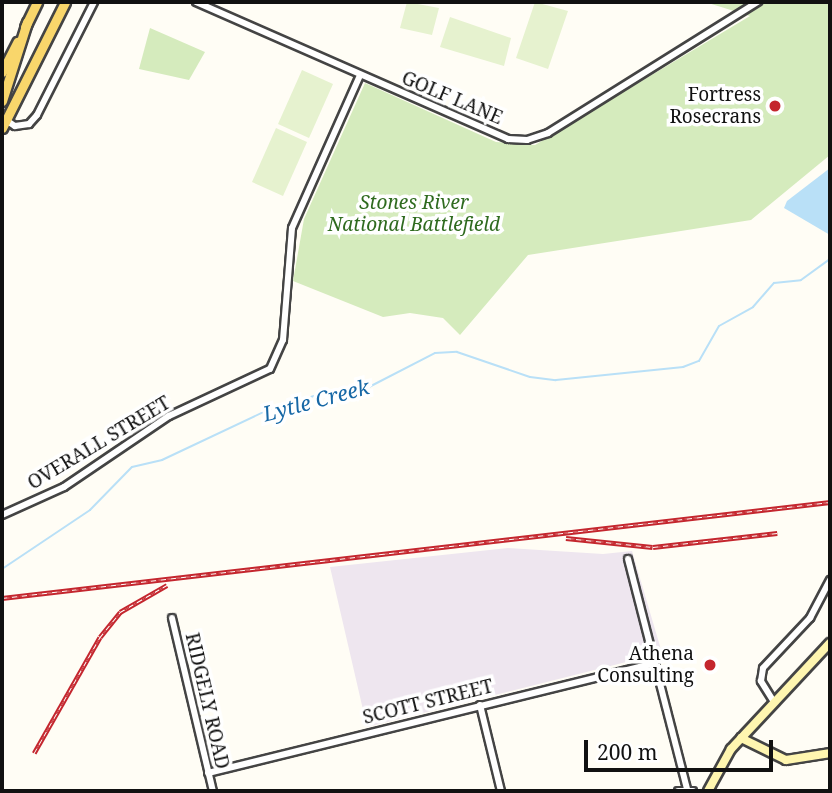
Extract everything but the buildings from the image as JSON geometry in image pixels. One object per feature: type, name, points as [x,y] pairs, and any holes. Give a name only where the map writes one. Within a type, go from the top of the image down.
[{"type":"main road","points":[[2,72],[37,2]]},
{"type":"main road","points":[[3,122],[65,2]]},
{"type":"main road","points":[[2,101],[27,22]]},
{"type":"main road","points":[[708,791],[741,738],[830,643]]},
{"type":"main road","points":[[741,738],[786,760],[829,754]]},
{"type":"street","points":[[3,122],[15,127],[29,124],[37,115],[94,2]]},
{"type":"street","name":"GOLF LANE","points":[[196,2],[508,139],[527,140],[548,133],[758,2]]},
{"type":"street","name":"OVERALL STREET","points":[[2,515],[64,487],[169,416],[270,369],[284,340],[292,228],[360,75]]},
{"type":"street","points":[[628,559],[690,790],[678,791]]},
{"type":"street","points":[[774,702],[761,681],[764,668],[802,628],[830,580]]},
{"type":"street","name":"RIDGELY ROAD","points":[[172,618],[213,791]]},
{"type":"street","name":"SCOTT STREET","points":[[208,773],[655,663]]},
{"type":"street","points":[[480,705],[501,791]]},
{"type":"shaded area","points":[[508,548],[603,554],[632,551],[662,653],[367,727],[330,567]]},
{"type":"green space","points":[[407,2],[439,8],[432,35],[400,28]]},
{"type":"green space","points":[[535,2],[568,11],[548,69],[516,58]]},
{"type":"green space","name":"Stones River National Battlefield","points":[[705,2],[830,2],[830,155],[751,220],[528,255],[460,335],[443,318],[410,313],[383,317],[293,281],[304,219],[365,83],[496,142],[535,145],[750,16]]},
{"type":"green space","points":[[450,17],[511,38],[504,66],[440,47]]},
{"type":"green space","points":[[150,28],[205,52],[189,80],[139,69]]},
{"type":"green space","points":[[302,70],[333,84],[309,138],[278,124]]},
{"type":"green space","points":[[276,128],[307,142],[283,196],[252,182]]},
{"type":"water","points":[[830,168],[830,235],[784,208],[787,201]]},
{"type":"waterway","name":"Lytle Creek","points":[[2,569],[90,510],[132,467],[162,460],[270,409],[321,394],[369,387],[435,353],[457,352],[530,377],[556,380],[683,367],[699,361],[719,326],[753,307],[774,283],[801,280],[830,259]]},
{"type":"railway","points":[[2,598],[830,502]]},
{"type":"railway","points":[[566,538],[653,547],[777,533]]},
{"type":"railway","points":[[34,753],[100,637],[120,612],[167,585]]},
{"type":"place","name":"Fortress Rosecrans","points":[[775,106]]},
{"type":"place","name":"Athena Consulting","points":[[710,665]]}]
